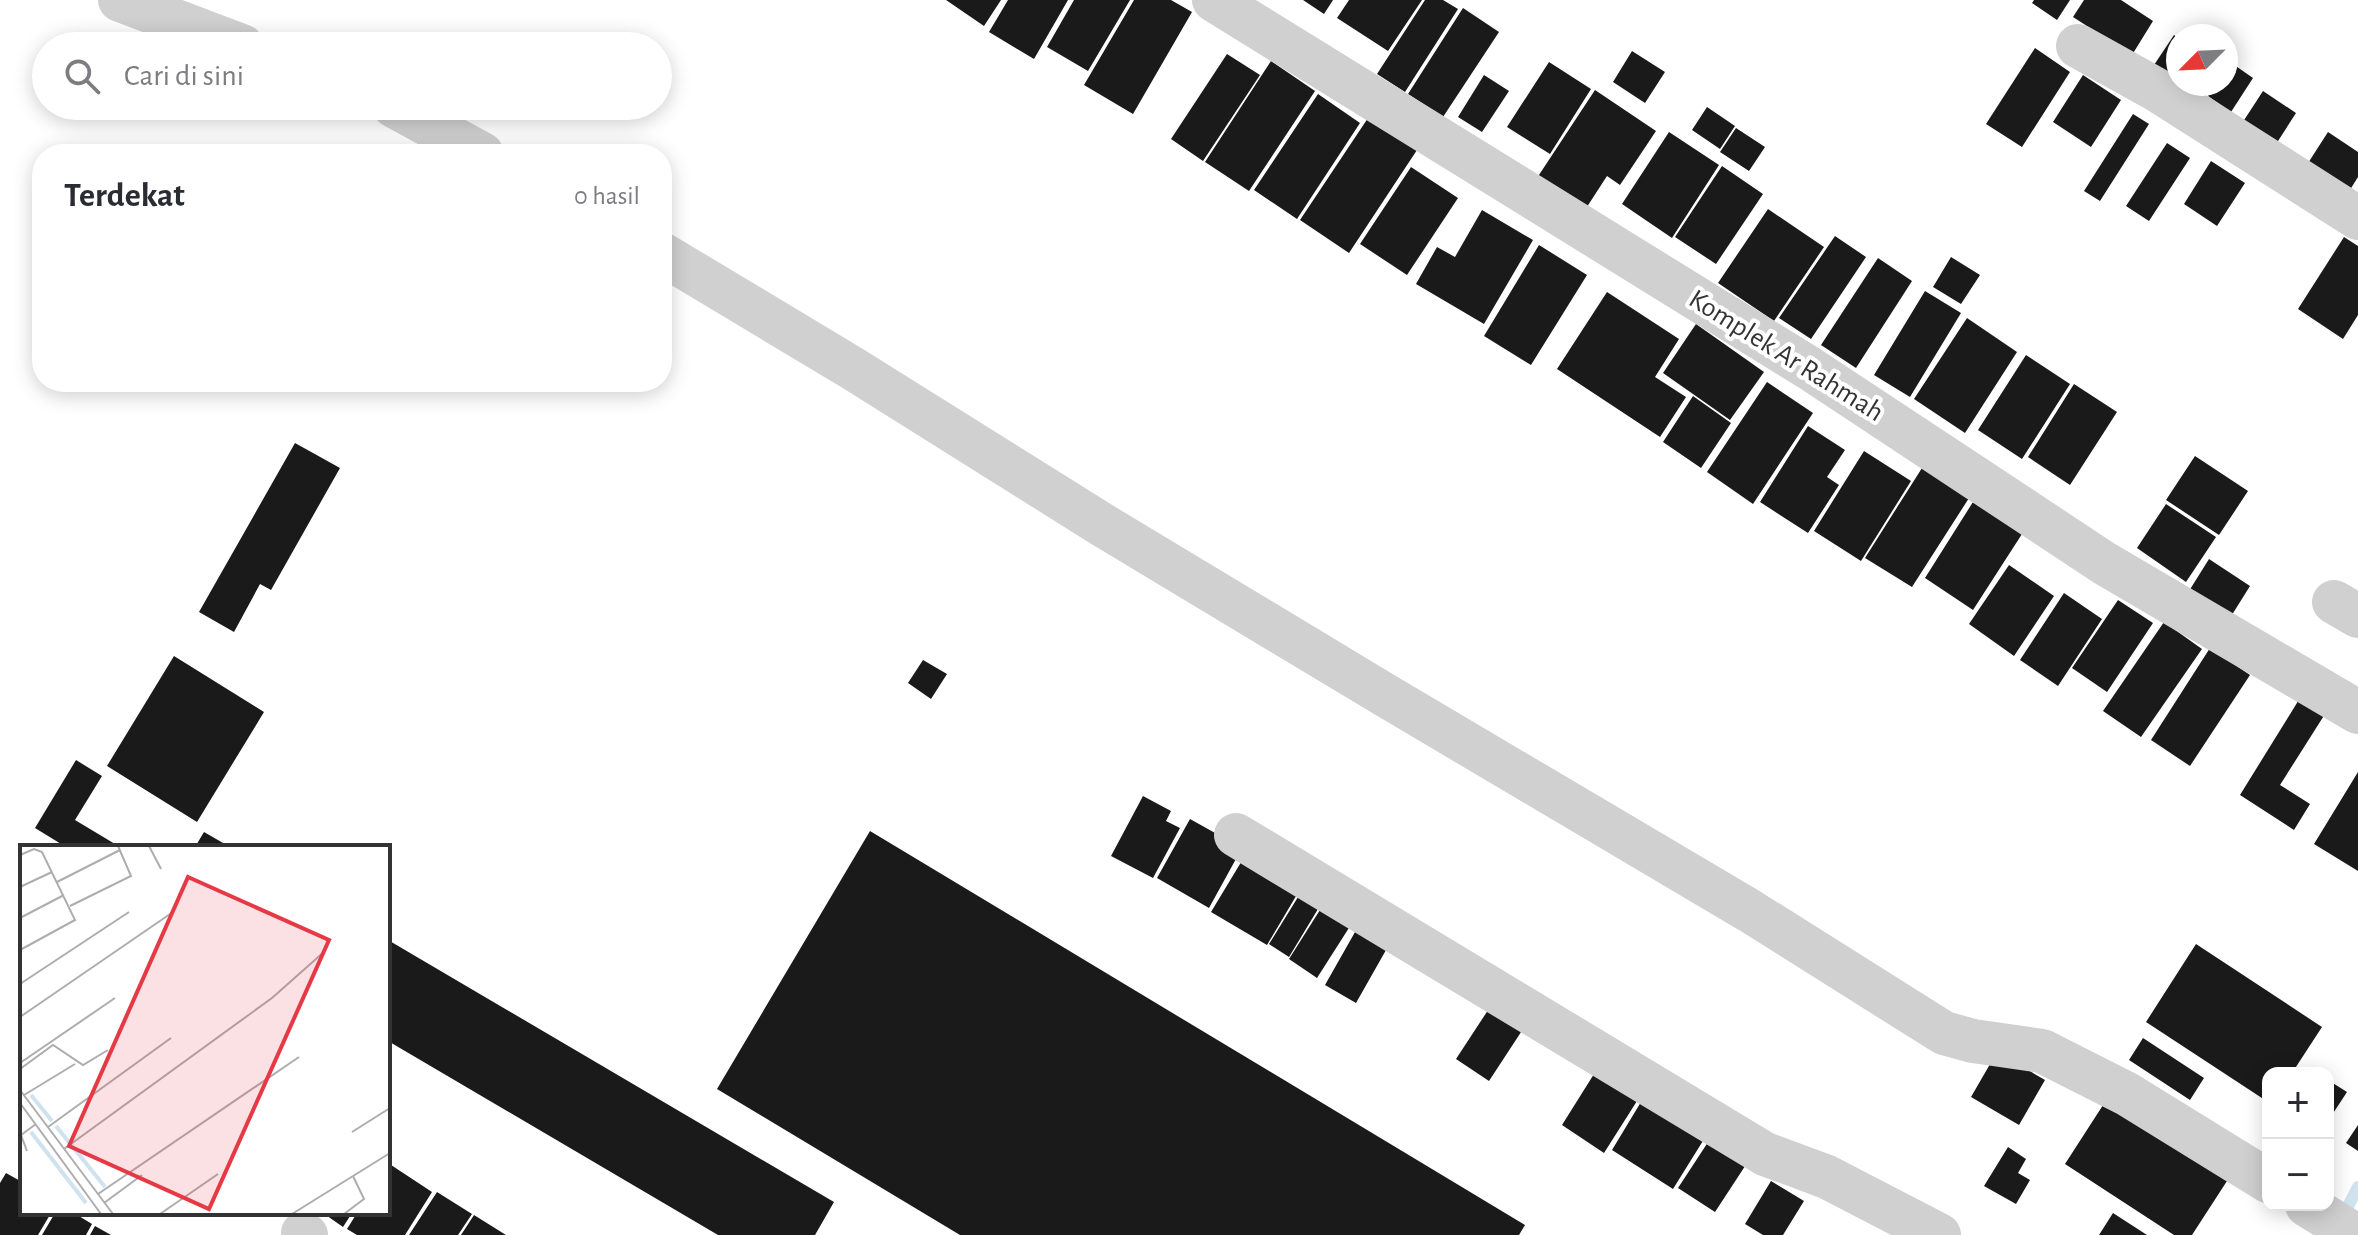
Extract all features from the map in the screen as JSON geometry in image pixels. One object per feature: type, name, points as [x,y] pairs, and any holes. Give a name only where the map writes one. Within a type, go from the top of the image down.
[{"type":"street","points":[[120,0],[205,32]]},
{"type":"street","name":"Komplek Ar Rahmah","points":[[1214,0],[1809,368],[2104,563],[2358,712]]},
{"type":"street","points":[[2078,46],[2157,90],[2358,218]]},
{"type":"street","points":[[420,120],[464,144]]},
{"type":"street","points":[[672,260],[1101,524],[1750,911],[1944,1033],[1973,1041],[2042,1051],[2127,1094],[2262,1177]]},
{"type":"street","points":[[1236,835],[1765,1154],[1827,1177],[1939,1235]]},
{"type":"street","points":[[2317,1211],[2355,1235]]},
{"type":"building","points":[[946,0],[1001,0],[984,26]]},
{"type":"building","points":[[1008,0],[1068,0],[1034,59],[989,32]]},
{"type":"building","points":[[1074,0],[1130,0],[1088,71],[1047,47]]},
{"type":"building","points":[[1134,0],[1171,0],[1192,12],[1133,114],[1084,85]]},
{"type":"building","points":[[1303,0],[1333,0],[1324,14]]},
{"type":"building","points":[[1349,0],[1422,0],[1388,51],[1337,18]]},
{"type":"building","points":[[1425,0],[1443,0],[1458,9],[1405,92],[1377,74]]},
{"type":"building","points":[[2034,0],[2070,0],[2057,20],[2032,3]]},
{"type":"building","points":[[2084,0],[2121,0],[2153,21],[2132,55],[2073,17]]},
{"type":"building","points":[[1463,8],[1499,32],[1443,117],[1408,94]]},
{"type":"building","points":[[2166,47],[2166,77],[2152,68]]},
{"type":"building","points":[[2035,48],[2070,72],[2022,147],[1986,124]]},
{"type":"building","points":[[1632,51],[1665,72],[1645,103],[1613,82]]},
{"type":"building","points":[[1227,54],[1260,75],[1203,161],[1171,139]]},
{"type":"building","points":[[1271,61],[1315,91],[1249,191],[1205,162]]},
{"type":"building","points":[[1549,62],[1591,89],[1550,154],[1507,127]]},
{"type":"building","points":[[2238,68],[2253,78],[2231,112],[2208,96],[2238,96]]},
{"type":"building","points":[[1484,75],[1509,91],[1482,132],[1458,117]]},
{"type":"building","points":[[2083,75],[2121,100],[2091,147],[2053,122]]},
{"type":"building","points":[[1595,90],[1656,131],[1620,185],[1607,176],[1583,213],[1535,181]]},
{"type":"building","points":[[2263,91],[2296,113],[2271,152],[2237,131]]},
{"type":"building","points":[[1318,94],[1360,123],[1297,219],[1254,190]]},
{"type":"building","points":[[1707,107],[1735,126],[1720,149],[1692,130]]},
{"type":"building","points":[[2133,114],[2149,124],[2100,201],[2084,191]]},
{"type":"building","points":[[1368,118],[1417,150],[1349,253],[1300,220]]},
{"type":"building","points":[[1736,128],[1765,147],[1749,171],[1720,152]]},
{"type":"building","points":[[1669,132],[1719,165],[1672,238],[1622,204]]},
{"type":"building","points":[[2328,132],[2358,152],[2358,177],[2343,201],[2301,174]]},
{"type":"building","points":[[2167,143],[2190,158],[2149,221],[2126,206]]},
{"type":"building","points":[[2211,161],[2245,183],[2217,226],[2184,204]]},
{"type":"building","points":[[1722,166],[1763,194],[1716,264],[1675,237]]},
{"type":"building","points":[[1411,167],[1458,198],[1407,275],[1360,244]]},
{"type":"building","points":[[1768,209],[1824,247],[1774,321],[1718,283]]},
{"type":"building","points":[[1482,210],[1533,240],[1484,324],[1416,284],[1437,247],[1455,257]]},
{"type":"building","points":[[1835,236],[1866,257],[1811,339],[1779,318]]},
{"type":"building","points":[[2344,237],[2358,246],[2358,315],[2343,339],[2298,309]]},
{"type":"building","points":[[1539,245],[1587,275],[1531,365],[1484,336]]},
{"type":"building","points":[[1951,257],[1980,275],[1961,304],[1933,287]]},
{"type":"building","points":[[1878,258],[1912,281],[1856,368],[1821,345]]},
{"type":"building","points":[[1925,291],[1961,313],[1910,397],[1874,375]]},
{"type":"building","points":[[1607,292],[1679,339],[1655,377],[1686,397],[1660,437],[1557,369]]},
{"type":"building","points":[[1967,318],[2017,352],[1965,433],[1914,399]]},
{"type":"building","points":[[1696,324],[1764,372],[1730,420],[1663,373]]},
{"type":"building","points":[[2026,355],[2070,384],[2022,459],[1978,430]]},
{"type":"building","points":[[1767,382],[1813,413],[1753,504],[1707,472]]},
{"type":"building","points":[[2074,384],[2117,412],[2070,485],[2028,457]]},
{"type":"building","points":[[1693,396],[1731,423],[1701,468],[1663,442]]},
{"type":"building","points":[[1808,426],[1845,450],[1827,477],[1839,485],[1808,533],[1760,502]]},
{"type":"building","points":[[295,443],[340,468],[271,590],[260,584],[234,632],[199,612]]},
{"type":"building","points":[[1864,451],[1911,481],[1861,561],[1814,531]]},
{"type":"building","points":[[2195,456],[2248,491],[2219,535],[2166,500]]},
{"type":"building","points":[[1922,468],[1969,498],[1912,587],[1865,558]]},
{"type":"building","points":[[1973,502],[2022,534],[1973,610],[1925,578]]},
{"type":"building","points":[[2166,504],[2216,537],[2186,582],[2137,548]]},
{"type":"building","points":[[2209,559],[2250,586],[2225,626],[2184,599]]},
{"type":"building","points":[[2009,565],[2054,596],[2014,656],[1969,624]]},
{"type":"building","points":[[2064,593],[2102,619],[2058,686],[2020,660]]},
{"type":"building","points":[[2118,600],[2153,623],[2107,692],[2072,668]]},
{"type":"building","points":[[2164,622],[2202,649],[2141,737],[2103,711]]},
{"type":"building","points":[[2210,648],[2250,675],[2190,766],[2151,740]]},
{"type":"building","points":[[174,656],[264,712],[197,822],[107,766]]},
{"type":"building","points":[[923,660],[947,674],[931,699],[908,683]]},
{"type":"building","points":[[2300,698],[2325,714],[2280,785],[2310,804],[2294,830],[2240,795]]},
{"type":"building","points":[[76,760],[102,776],[75,820],[117,845],[63,845],[35,828]]},
{"type":"building","points":[[2358,772],[2358,871],[2314,844]]},
{"type":"building","points":[[1143,796],[1171,811],[1166,821],[1180,828],[1153,878],[1111,856]]},
{"type":"building","points":[[1190,819],[1242,848],[1209,908],[1157,878]]},
{"type":"building","points":[[870,831],[1525,1225],[1519,1235],[960,1235],[717,1089]]},
{"type":"building","points":[[204,832],[227,845],[196,845]]},
{"type":"building","points":[[1246,854],[1302,886],[1267,945],[1211,912]]},
{"type":"building","points":[[1298,897],[1318,909],[1289,957],[1269,944]]},
{"type":"building","points":[[1325,902],[1354,920],[1317,978],[1289,959]]},
{"type":"building","points":[[1359,925],[1390,943],[1356,1003],[1325,985]]},
{"type":"building","points":[[390,941],[834,1202],[815,1235],[718,1235],[390,1042]]},
{"type":"building","points":[[2196,944],[2322,1027],[2296,1067],[2262,1067],[2262,1098],[2146,1022]]},
{"type":"building","points":[[1494,1001],[1527,1023],[1489,1081],[1456,1059]]},
{"type":"building","points":[[2143,1038],[2204,1078],[2190,1100],[2129,1060]]},
{"type":"building","points":[[1997,1052],[2045,1080],[2019,1125],[1971,1097]]},
{"type":"building","points":[[1594,1074],[1637,1101],[1604,1153],[1562,1125]]},
{"type":"building","points":[[2334,1084],[2347,1092],[2334,1112]]},
{"type":"building","points":[[1644,1097],[1706,1136],[1673,1189],[1612,1150]]},
{"type":"building","points":[[2105,1102],[2227,1181],[2192,1235],[2174,1235],[2065,1164]]},
{"type":"building","points":[[2358,1125],[2358,1151],[2346,1143]]},
{"type":"building","points":[[1714,1133],[1751,1157],[1715,1212],[1678,1188]]},
{"type":"building","points":[[2008,1147],[2026,1159],[2018,1173],[2030,1180],[2016,1204],[1984,1186]]},
{"type":"building","points":[[390,1164],[432,1192],[405,1235],[357,1235],[347,1229],[356,1215],[390,1215]]},
{"type":"building","points":[[6,1173],[20,1181],[20,1215],[50,1215],[38,1235],[0,1235],[0,1183]]},
{"type":"building","points":[[1771,1181],[1804,1201],[1783,1235],[1763,1235],[1745,1224]]},
{"type":"building","points":[[437,1192],[472,1214],[458,1235],[409,1235]]},
{"type":"building","points":[[2113,1213],[2147,1235],[2099,1235]]},
{"type":"building","points":[[54,1215],[77,1215],[92,1224],[86,1235],[42,1235]]},
{"type":"building","points":[[326,1215],[351,1215],[343,1227]]},
{"type":"building","points":[[474,1215],[506,1235],[461,1235]]},
{"type":"building","points":[[95,1226],[111,1235],[90,1235]]},
{"type":"waterway","points":[[2341,1220],[2358,1187]]}]
